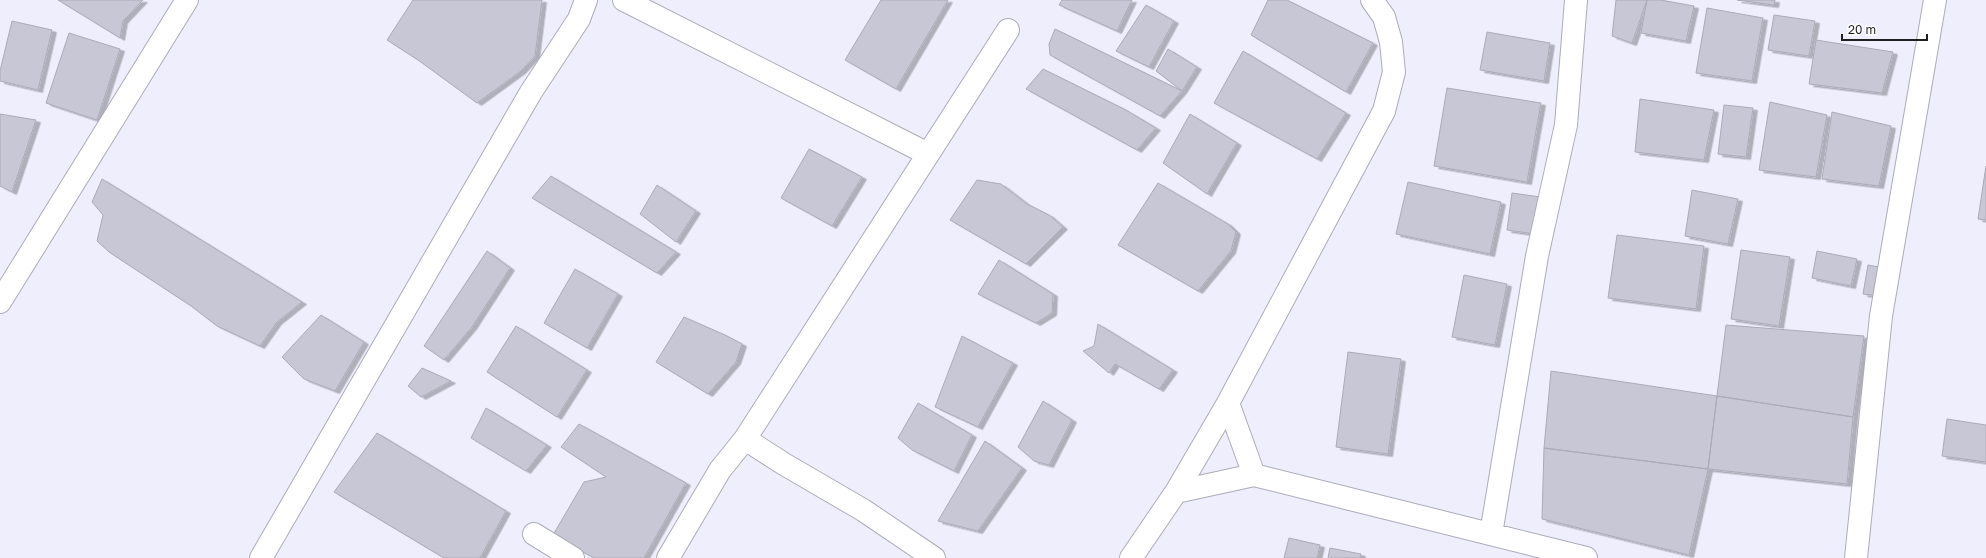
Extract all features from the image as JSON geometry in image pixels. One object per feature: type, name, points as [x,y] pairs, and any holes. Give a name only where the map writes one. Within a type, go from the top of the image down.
[{"type":"street","points":[[0,302],[187,0]]},
{"type":"street","points":[[261,558],[531,92],[579,18],[586,0]]},
{"type":"street","points":[[624,0],[928,154]]},
{"type":"street","points":[[1131,558],[1176,492],[1228,403],[1384,111],[1394,72],[1391,42],[1384,16],[1372,0]]},
{"type":"street","points":[[1491,534],[1537,256],[1566,125],[1576,0]]},
{"type":"street","points":[[1856,558],[1881,316],[1935,0]]},
{"type":"street","points":[[668,558],[720,470],[745,439],[1008,30]]},
{"type":"street","points":[[1228,403],[1254,475]]},
{"type":"street","points":[[745,439],[784,464],[863,510],[934,558]]},
{"type":"street","points":[[1176,492],[1254,475],[1586,558]]},
{"type":"street","points":[[534,534],[573,558]]},
{"type":"building","points":[[58,0],[143,0],[123,21],[120,38]]},
{"type":"building","points":[[413,0],[542,0],[535,56],[521,71],[477,103],[418,60],[387,40]]},
{"type":"building","points":[[881,0],[948,0],[896,89],[845,60]]},
{"type":"building","points":[[1062,0],[1132,0],[1117,31],[1059,5]]},
{"type":"building","points":[[1268,0],[1287,0],[1373,43],[1346,92],[1251,35]]},
{"type":"building","points":[[1616,0],[1647,0],[1632,43],[1612,36]]},
{"type":"building","points":[[1647,0],[1661,0],[1694,6],[1686,41],[1641,33]]},
{"type":"building","points":[[1737,0],[1775,0],[1774,5]]},
{"type":"building","points":[[1146,5],[1174,21],[1149,67],[1116,51]]},
{"type":"building","points":[[1707,8],[1763,18],[1752,81],[1696,73]]},
{"type":"building","points":[[1774,15],[1815,21],[1809,56],[1768,50]]},
{"type":"building","points":[[12,21],[52,30],[38,90],[0,81],[0,71]]},
{"type":"building","points":[[1055,29],[1182,91],[1160,116],[1050,55],[1049,44]]},
{"type":"building","points":[[1487,32],[1550,43],[1544,81],[1480,70]]},
{"type":"building","points":[[69,33],[120,49],[97,120],[46,103]]},
{"type":"building","points":[[1816,40],[1893,52],[1882,93],[1809,84]]},
{"type":"building","points":[[1168,49],[1197,67],[1182,91],[1156,71]]},
{"type":"building","points":[[1243,51],[1346,113],[1317,159],[1214,103]]},
{"type":"building","points":[[1043,69],[1124,109],[1156,128],[1137,150],[1026,89]]},
{"type":"building","points":[[1447,88],[1541,103],[1527,182],[1434,166]]},
{"type":"building","points":[[1640,99],[1714,110],[1704,160],[1635,152]]},
{"type":"building","points":[[1770,102],[1827,115],[1816,177],[1759,170]]},
{"type":"building","points":[[1724,105],[1753,108],[1746,157],[1718,154]]},
{"type":"building","points":[[1832,112],[1891,126],[1879,186],[1822,179]]},
{"type":"building","points":[[0,114],[36,120],[12,192],[0,186]]},
{"type":"building","points":[[1190,114],[1237,143],[1207,194],[1163,163]]},
{"type":"building","points":[[809,149],[862,177],[832,226],[781,198]]},
{"type":"building","points":[[1986,166],[1986,220],[1978,219]]},
{"type":"building","points":[[551,176],[676,252],[657,273],[532,198]]},
{"type":"building","points":[[102,179],[302,302],[277,322],[260,346],[217,326],[191,306],[109,252],[97,241],[103,215],[92,202]]},
{"type":"building","points":[[977,180],[1001,184],[1027,204],[1049,215],[1063,227],[1026,264],[950,220]]},
{"type":"building","points":[[1408,182],[1501,202],[1490,254],[1396,234]]},
{"type":"building","points":[[1158,183],[1228,224],[1236,232],[1231,251],[1198,291],[1118,245]]},
{"type":"building","points":[[657,185],[696,211],[676,242],[640,214]]},
{"type":"building","points":[[1692,190],[1738,199],[1728,244],[1685,236]]},
{"type":"building","points":[[1512,193],[1540,197],[1535,234],[1507,230]]},
{"type":"building","points":[[1617,235],[1704,246],[1696,309],[1608,298]]},
{"type":"building","points":[[1741,250],[1790,257],[1779,326],[1731,319]]},
{"type":"building","points":[[487,251],[510,268],[472,327],[444,360],[424,346]]},
{"type":"building","points":[[1817,251],[1857,259],[1851,286],[1812,278]]},
{"type":"building","points":[[999,260],[1053,294],[1052,313],[1036,323],[978,294]]},
{"type":"building","points":[[1868,265],[1885,268],[1880,296],[1863,294]]},
{"type":"building","points":[[575,269],[618,294],[587,348],[544,323]]},
{"type":"building","points":[[1464,275],[1507,284],[1495,345],[1452,337]]},
{"type":"building","points":[[321,315],[364,342],[335,391],[304,379],[282,357]]},
{"type":"building","points":[[684,317],[742,344],[736,362],[708,394],[656,362]]},
{"type":"building","points":[[1098,324],[1173,370],[1159,389],[1115,364],[1109,373],[1083,351],[1094,346]]},
{"type":"building","points":[[1726,325],[1864,336],[1853,417],[1717,396]]},
{"type":"building","points":[[516,326],[587,370],[557,417],[487,372]]},
{"type":"building","points":[[962,336],[1013,363],[978,427],[935,407]]},
{"type":"building","points":[[1348,352],[1401,359],[1388,454],[1336,447]]},
{"type":"building","points":[[422,368],[451,381],[421,397],[408,386]]},
{"type":"building","points":[[1551,371],[1717,396],[1708,469],[1544,448]]},
{"type":"building","points":[[1717,396],[1853,417],[1847,484],[1708,469]]},
{"type":"building","points":[[1043,401],[1072,420],[1049,465],[1034,461],[1018,447]]},
{"type":"building","points":[[918,403],[972,435],[954,471],[912,450],[898,438]]},
{"type":"building","points":[[486,408],[547,445],[526,471],[471,438]]},
{"type":"building","points":[[1947,419],[1986,425],[1986,462],[1942,456]]},
{"type":"building","points":[[579,424],[686,483],[644,558],[594,558],[553,535],[584,482],[606,477],[561,447]]},
{"type":"building","points":[[377,433],[506,511],[480,558],[444,558],[334,492]]},
{"type":"building","points":[[985,441],[1022,468],[978,531],[938,521]]},
{"type":"building","points":[[1544,448],[1708,469],[1689,555],[1542,519]]},
{"type":"building","points":[[1289,538],[1320,545],[1317,558],[1284,558]]},
{"type":"building","points":[[1330,548],[1361,554],[1360,558],[1328,558]]}]
